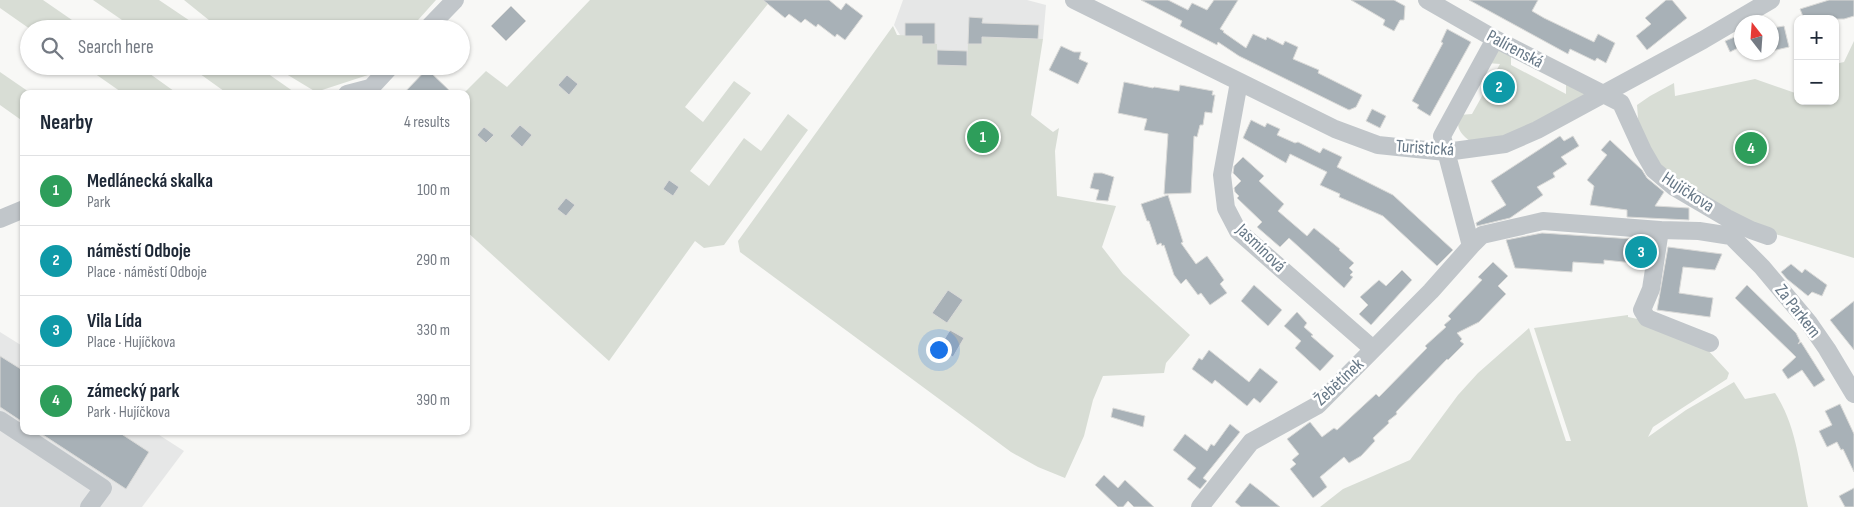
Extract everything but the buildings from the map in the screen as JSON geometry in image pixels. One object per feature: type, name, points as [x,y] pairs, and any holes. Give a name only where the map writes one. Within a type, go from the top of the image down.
[{"type":"street","points":[[436,20],[455,0]]},
{"type":"street","name":"Turistická","points":[[1074,0],[1335,128],[1378,145],[1446,152],[1505,144],[1537,130],[1605,94],[1757,3]]},
{"type":"street","name":"Palírenská","points":[[1430,1],[1495,39],[1605,94]]},
{"type":"street","points":[[1472,246],[1442,136],[1495,39]]},
{"type":"street","points":[[369,90],[383,75]]},
{"type":"street","name":"Jasmínová","points":[[1240,82],[1222,175],[1226,208],[1238,231],[1374,349]]},
{"type":"street","name":"Hujíčkova","points":[[1605,94],[1621,103],[1654,170],[1674,186],[1751,230],[1768,236]]},
{"type":"street","points":[[0,219],[20,211]]},
{"type":"street","name":"Žebětínek","points":[[1200,507],[1251,442],[1318,405],[1482,235],[1543,221],[1599,225]]},
{"type":"street","name":"Hujíčkova","points":[[1698,232],[1700,224],[1733,229],[1748,235],[1751,230]]},
{"type":"street","name":"Hujíčkova","points":[[1599,225],[1731,236]]},
{"type":"street","points":[[1660,230],[1651,289],[1642,310],[1644,315],[1647,318],[1710,343]]},
{"type":"street","name":"Za Parkem","points":[[1731,236],[1762,267],[1809,323],[1854,394]]},
{"type":"street","points":[[0,420],[20,433]]},
{"type":"street","points":[[23,435],[103,488],[89,507]]},
{"type":"shaded area","points":[[0,0],[43,0],[72,20],[20,20],[20,22],[0,8]]},
{"type":"shaded area","points":[[93,0],[159,0],[189,20],[122,20]]},
{"type":"shaded area","points":[[184,0],[436,0],[418,20],[209,20]]},
{"type":"shaded area","points":[[590,0],[771,0],[685,107],[703,122],[734,81],[751,93],[690,171],[709,186],[744,138],[761,151],[788,114],[808,130],[724,245],[704,248],[695,241],[609,361],[470,235],[470,90],[467,90],[486,71],[507,87]]},
{"type":"shaded area","points":[[903,0],[1027,0],[1046,5],[1043,39],[969,71],[935,68],[903,40],[894,25]]},
{"type":"shaded area","points":[[893,26],[897,35],[922,36],[922,44],[937,44],[937,65],[967,66],[968,44],[981,44],[982,32],[988,37],[1043,39],[1031,115],[1053,132],[1059,128],[1055,151],[1057,196],[1116,206],[1102,247],[1123,274],[1190,335],[1166,363],[1164,373],[1103,376],[1093,400],[1084,436],[1065,478],[1038,467],[1011,452],[740,252],[738,241]]},
{"type":"shaded area","points":[[1854,41],[1854,258],[1772,233],[1691,189],[1657,165],[1639,131],[1637,105],[1674,83],[1675,96],[1755,79],[1794,93],[1794,105],[1839,105],[1839,63],[1844,62]]},
{"type":"shaded area","points":[[1499,45],[1511,51],[1511,65],[1566,94],[1566,82],[1588,94],[1501,139],[1471,142],[1460,130],[1458,124],[1459,115],[1472,114],[1500,64],[1487,63]]},
{"type":"shaded area","points":[[0,72],[26,90],[20,90],[20,119],[0,105]]},
{"type":"shaded area","points":[[97,75],[152,75],[172,90],[118,90]]},
{"type":"shaded area","points":[[202,75],[270,75],[291,90],[222,90]]},
{"type":"shaded area","points":[[288,75],[368,75],[322,90],[313,90]]},
{"type":"shaded area","points":[[1628,315],[1628,317],[1643,320],[1706,348],[1729,373],[1727,379],[1653,427],[1648,437],[1686,410],[1734,382],[1745,399],[1775,393],[1793,434],[1808,507],[1320,507],[1343,489],[1410,460],[1458,395],[1478,373],[1529,328],[1566,441],[1571,441],[1534,328]]},
{"type":"shaded area","points":[[0,332],[20,344],[20,435],[159,435],[184,451],[142,507],[0,507]]},
{"type":"place","name":"náměstí Odboje","points":[[1499,87]]},
{"type":"place","name":"Medlánecká skalka","points":[[983,137]]},
{"type":"place","name":"zámecký park","points":[[1751,148]]},
{"type":"place","name":"Vila Lída","points":[[1641,252]]}]
